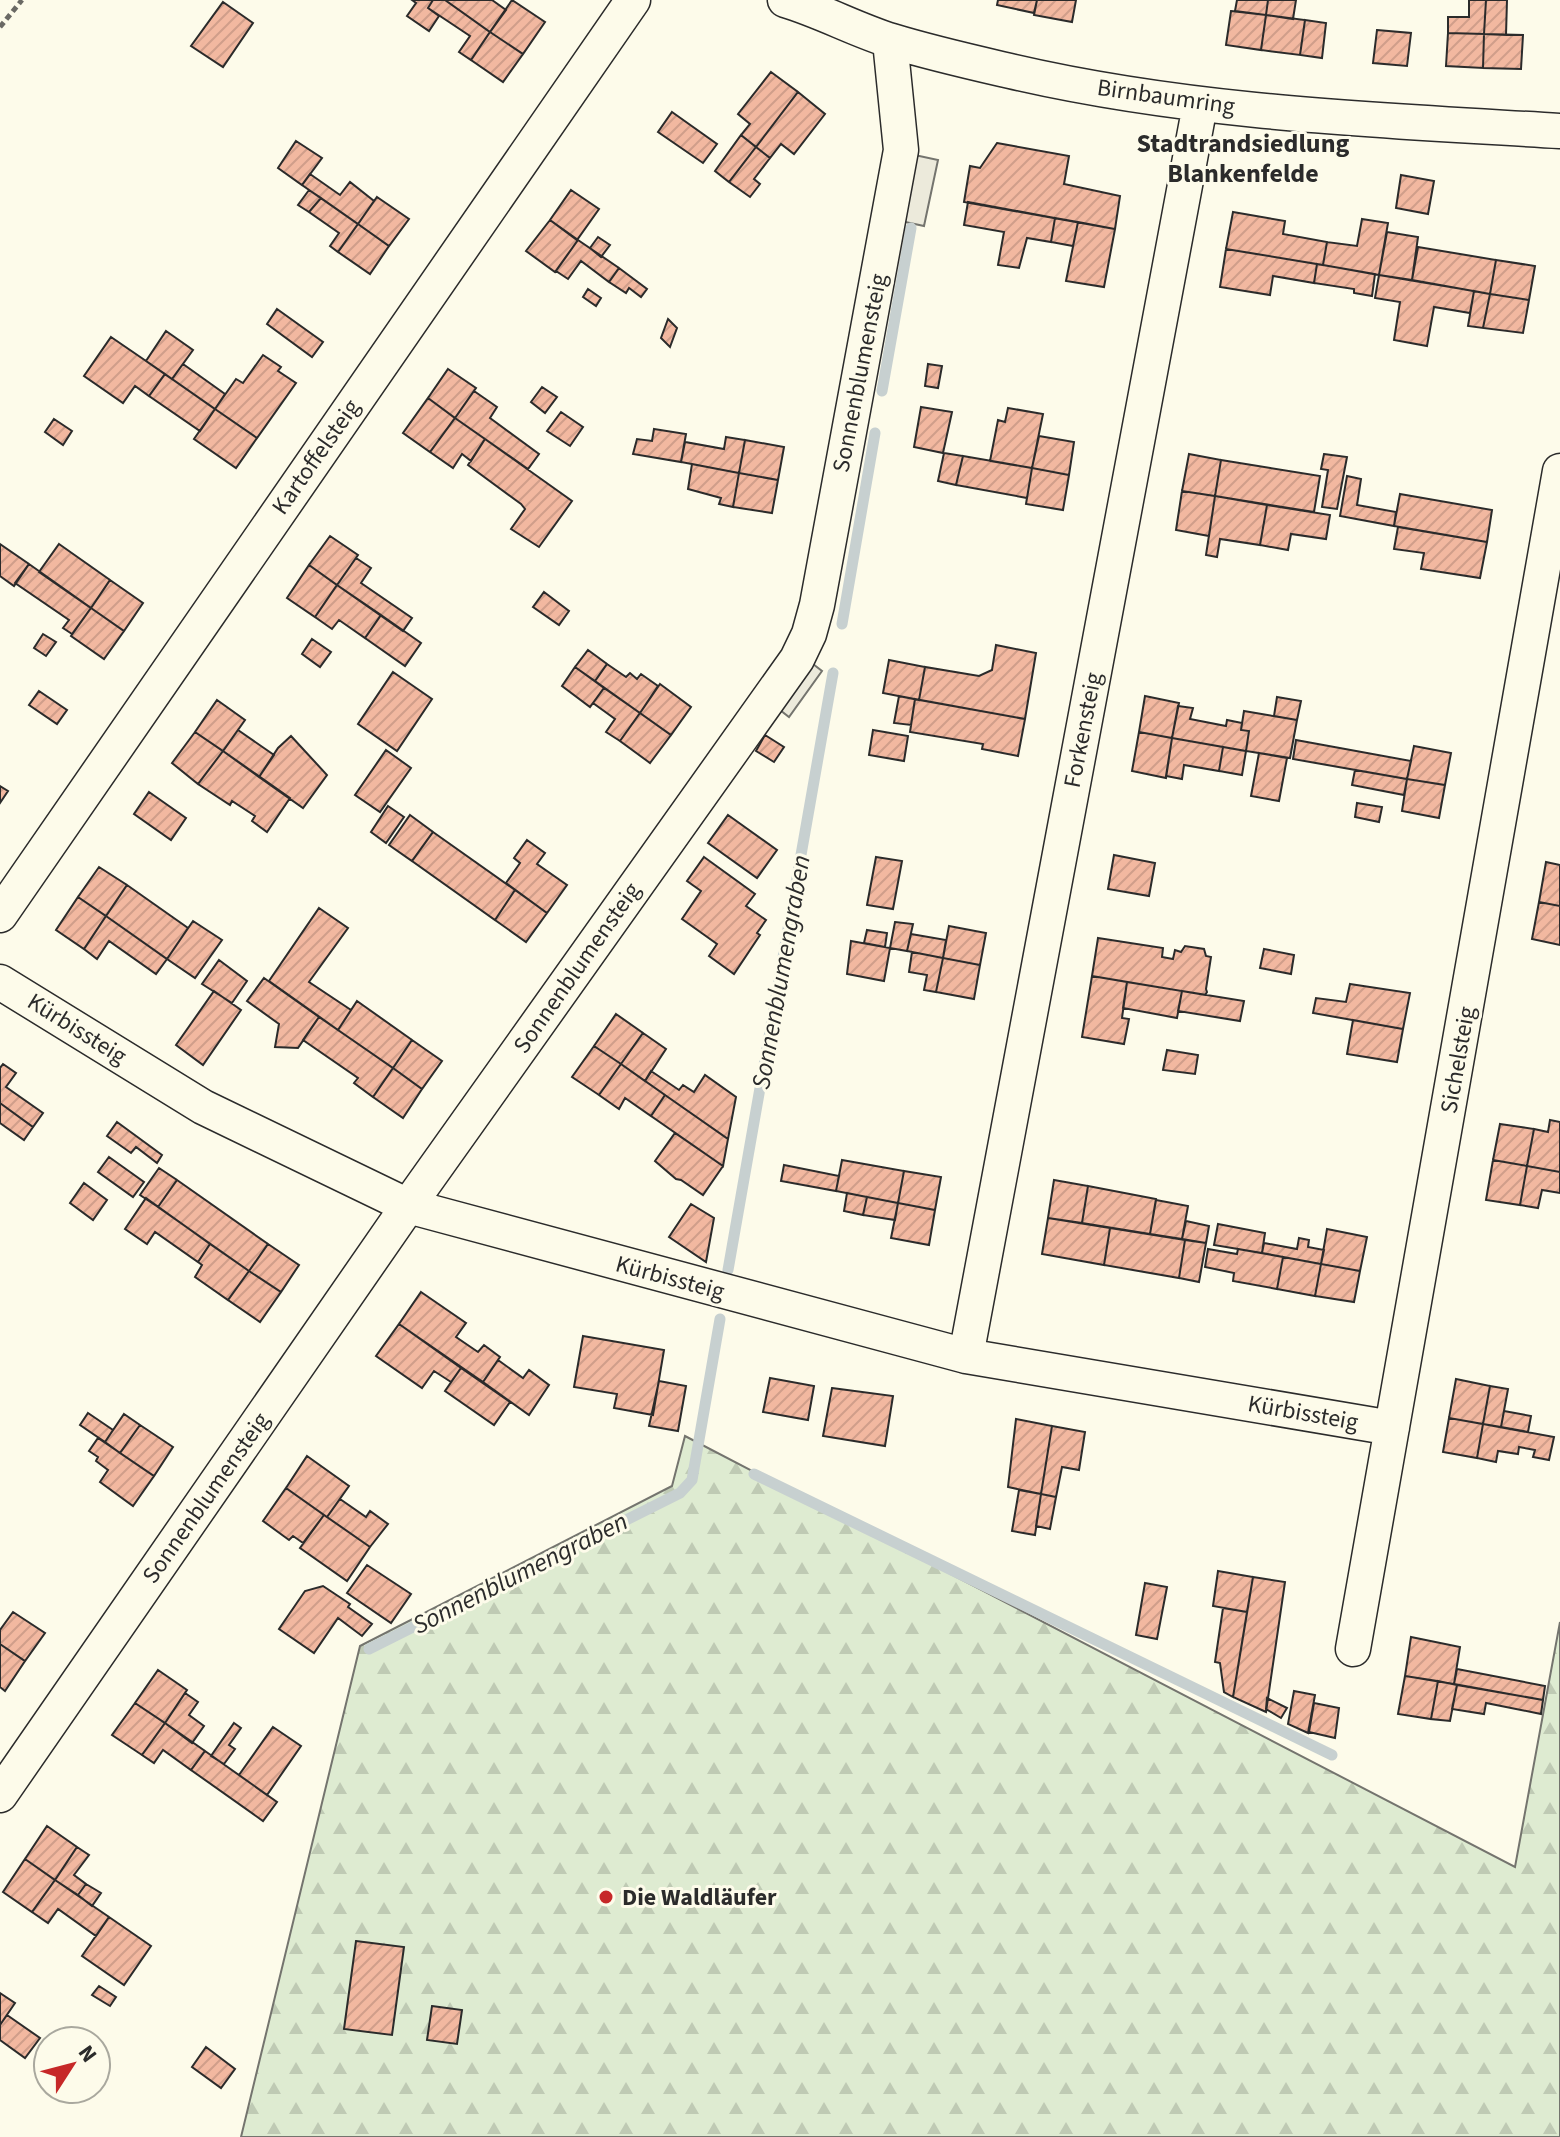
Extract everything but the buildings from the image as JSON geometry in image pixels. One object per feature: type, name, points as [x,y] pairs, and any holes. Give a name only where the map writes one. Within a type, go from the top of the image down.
[{"type":"street","name":"Kartoffelsteig","points":[[0,915],[633,0]]},
{"type":"street","name":"Birnbaumring","points":[[785,0],[890,41],[1012,72],[1200,105],[1560,131]]},
{"type":"street","name":"Sonnenblumensteig","points":[[0,1795],[408,1206],[797,659],[809,634],[817,605],[901,150],[890,41]]},
{"type":"street","name":"Forkensteig","points":[[966,1356],[1200,105]]},
{"type":"street","name":"Sichelsteig","points":[[1353,1649],[1560,471]]},
{"type":"street","name":"Kürbissteig","points":[[0,982],[203,1107],[408,1206],[966,1356],[1392,1428]]},
{"type":"path","points":[[0,27],[22,0]]},
{"type":"green space","points":[[685,1436],[1515,1867],[1560,1622],[1560,2137],[241,2137],[360,1646],[672,1486]]},
{"type":"shaded area","points":[[910,154],[938,160],[924,226],[896,220]]},
{"type":"shaded area","points":[[813,664],[822,671],[789,717],[780,710]]},
{"type":"waterway","name":"Sonnenblumengraben","points":[[882,391],[911,228]]},
{"type":"waterway","name":"Sonnenblumengraben","points":[[842,624],[875,433]]},
{"type":"waterway","name":"Sonnenblumengraben","points":[[728,1270],[833,673]]},
{"type":"waterway","name":"Sonnenblumengraben","points":[[369,1649],[680,1493],[692,1480],[720,1319]]},
{"type":"waterway","points":[[754,1474],[1332,1755]]},
{"type":"place","name":"Die Waldläufer","points":[[606,1897]]},
{"type":"district","name":"Stadtrandsiedlung Blankenfelde","points":[[1243,158]]}]
